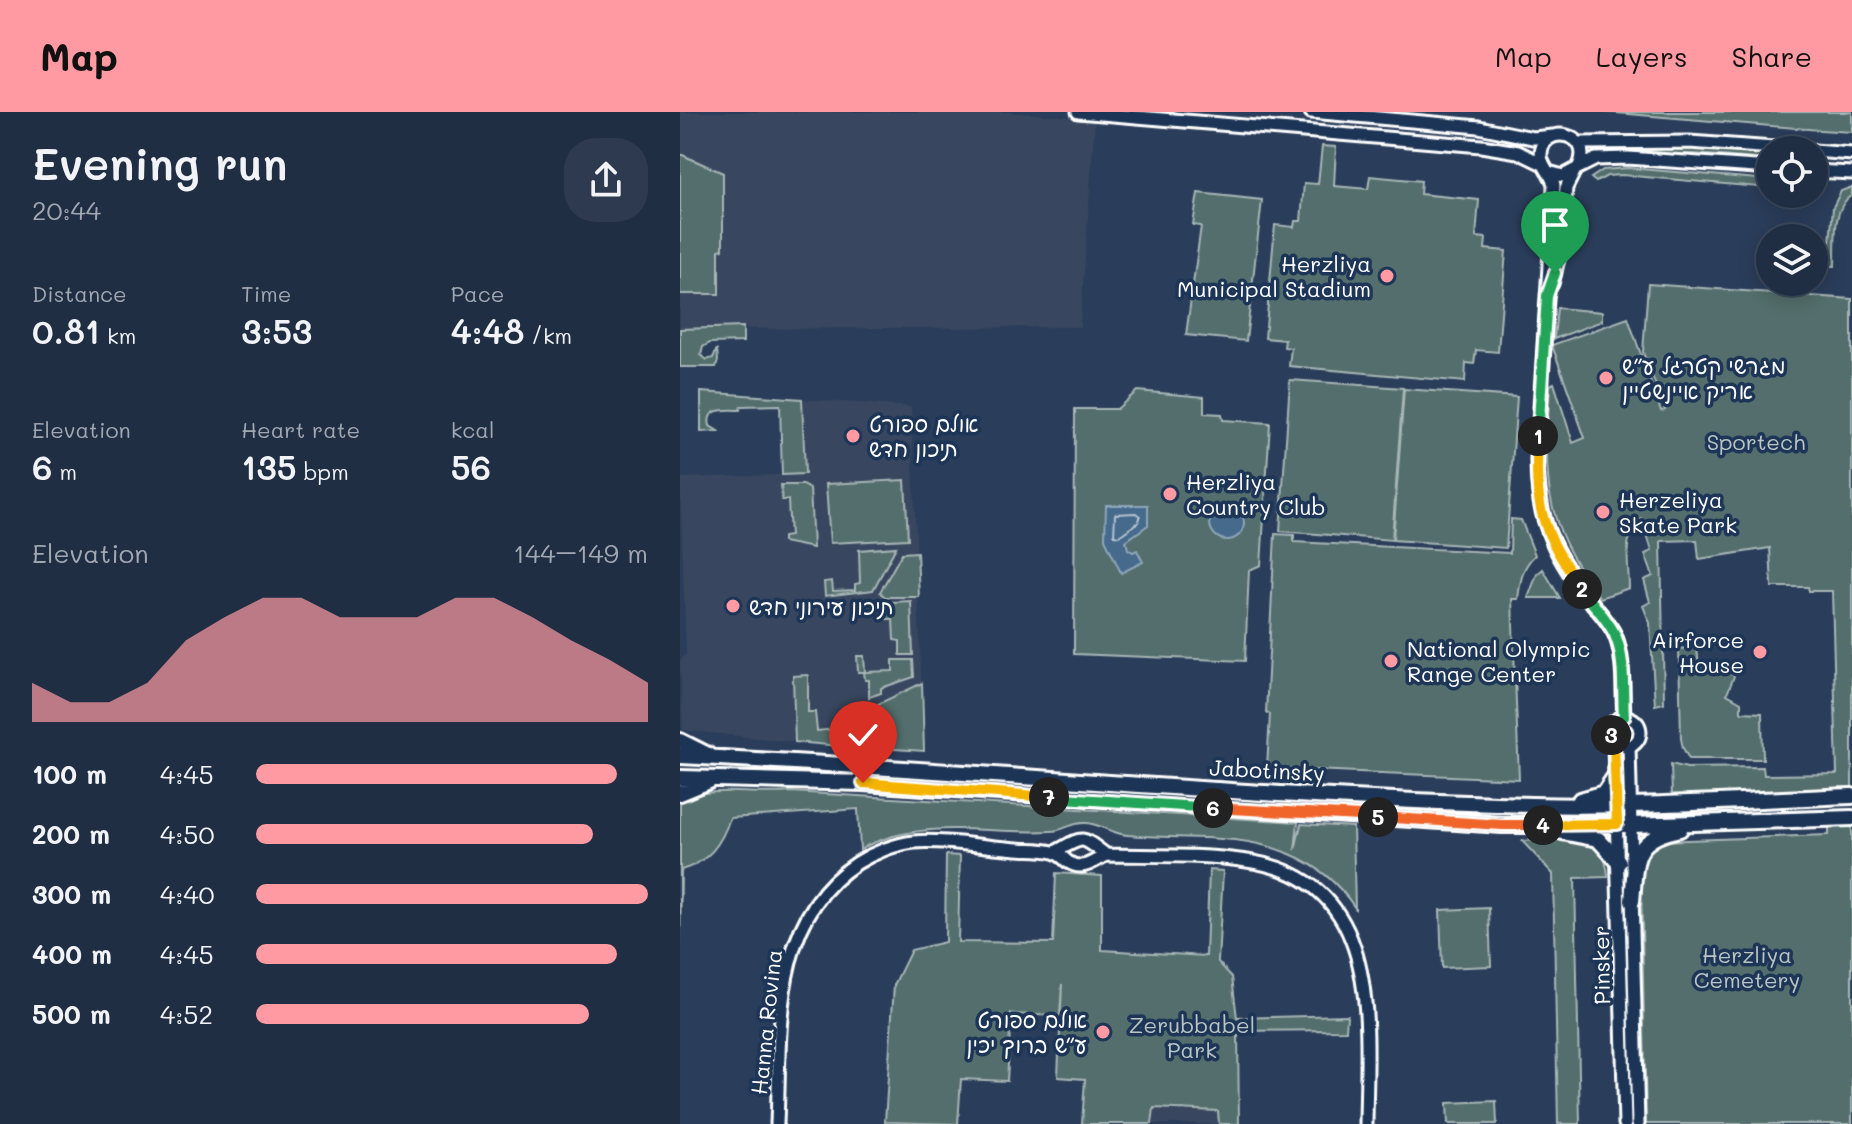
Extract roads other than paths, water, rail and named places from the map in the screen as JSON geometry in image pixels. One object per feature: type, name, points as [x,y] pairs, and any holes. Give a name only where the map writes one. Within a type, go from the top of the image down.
[{"type":"main road","points":[[680,741],[712,757]]},
{"type":"main road","name":"Jabotinsky","points":[[680,756],[1252,791],[1565,805],[1852,796]]},
{"type":"main road","points":[[1565,805],[1604,793],[1616,775]]},
{"type":"main road","name":"Jabotinsky","points":[[680,778],[863,783],[1502,825],[1852,818]]},
{"type":"main road","points":[[680,793],[712,780]]},
{"type":"main road","points":[[1632,901],[1638,854],[1649,840],[1665,832],[1712,822]]},
{"type":"main road","points":[[1502,825],[1589,835],[1598,839],[1619,862]]},
{"type":"street","points":[[1078,112],[1481,146],[1518,152],[1563,176],[1596,159],[1628,158],[1756,167]]},
{"type":"street","points":[[1311,112],[1479,127],[1533,138],[1567,135],[1578,143],[1689,142],[1756,147]]},
{"type":"street","points":[[1554,136],[1544,145],[1541,158],[1554,185],[1537,495],[1545,528],[1556,551],[1615,635],[1623,671],[1624,717]]},
{"type":"street","points":[[1547,289],[1551,287],[1560,252],[1566,188],[1582,156],[1578,143]]},
{"type":"street","points":[[1828,152],[1852,154]]},
{"type":"street","points":[[1828,172],[1852,173]]},
{"type":"street","points":[[1614,742],[1629,746],[1636,741],[1640,729],[1632,719],[1624,717],[1615,721],[1611,729],[1616,775],[1624,805]]},
{"type":"street","points":[[1624,805],[1629,746]]},
{"type":"street","name":"Pinsker","points":[[1624,805],[1632,901],[1638,1124]]},
{"type":"street","name":"Pinsker","points":[[1624,824],[1619,862],[1625,1124]]},
{"type":"street","name":"Hanna Rovina","points":[[777,1124],[782,1016],[794,941],[805,918],[841,873],[867,857],[912,842],[1055,852],[1081,839],[1092,842],[1106,855]]},
{"type":"street","name":"Hanna Rovina","points":[[1055,852],[1080,866],[1091,865],[1106,855],[1249,861],[1288,873],[1317,889],[1338,912],[1351,936],[1361,969],[1366,1016],[1366,1124]]},
{"type":"water","points":[[1106,505],[1148,505],[1148,525],[1126,541],[1128,549],[1133,552],[1137,550],[1143,562],[1121,573],[1105,539]]},
{"type":"water","points":[[1227,506],[1239,511],[1244,523],[1239,535],[1227,540],[1215,535],[1210,523],[1215,511]]},
{"type":"place","name":"Herzliya Municipal Stadium","points":[[1387,276]]},
{"type":"place","name":"מגרשי קטרגל ע״ש אריק איינשטיין","points":[[1606,378]]},
{"type":"place","name":"אולם ספורט תיכון חדש","points":[[853,436]]},
{"type":"place","name":"Herzliya Country Club","points":[[1170,494]]},
{"type":"place","name":"Herzeliya Skate Park","points":[[1603,512]]},
{"type":"place","name":"תיכון עירוני חדש","points":[[733,606]]},
{"type":"place","name":"Airforce House","points":[[1760,652]]},
{"type":"place","name":"National Olympic Range Center","points":[[1391,661]]},
{"type":"place","name":"אולם ספורט ע״ש ברוך יכין","points":[[1103,1032]]},
{"type":"park label","name":"Sportech","points":[[1756,441]]},
{"type":"park label","name":"Herzliya Cemetery","points":[[1747,966]]},
{"type":"park label","name":"Zerubbabel Park","points":[[1192,1036]]}]
